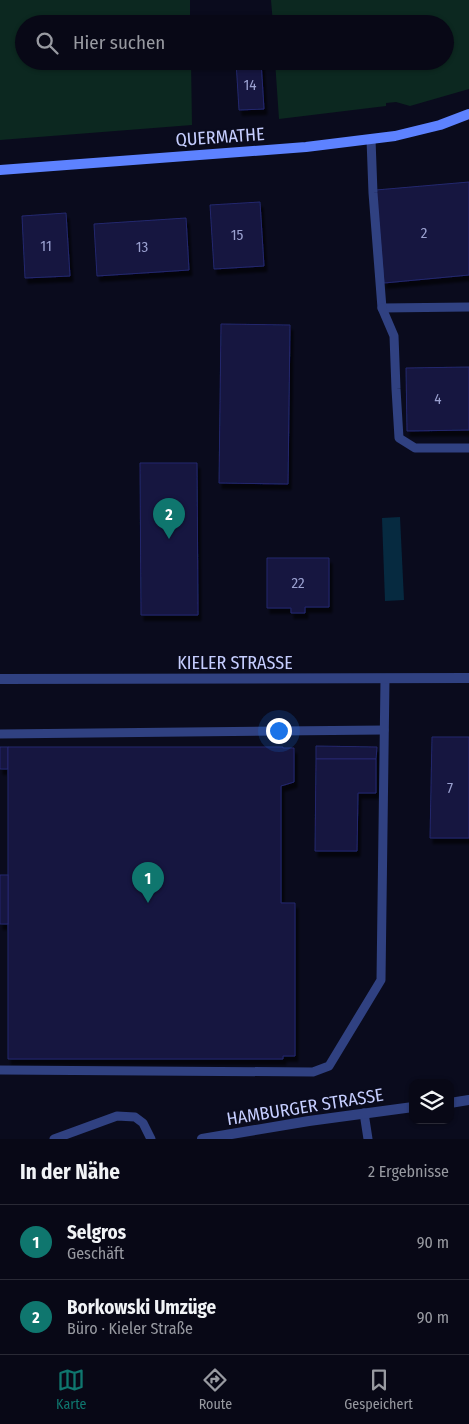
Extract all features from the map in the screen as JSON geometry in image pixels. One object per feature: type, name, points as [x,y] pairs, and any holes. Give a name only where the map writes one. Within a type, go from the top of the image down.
[{"type":"main road","name":"QUERMATHE","points":[[0,170],[306,147],[395,136],[469,114]]},
{"type":"main road","name":"QUERMATHE","points":[[440,124],[469,122]]},
{"type":"street","name":"KIELER STRASSE","points":[[0,679],[469,678]]},
{"type":"street","points":[[454,1102],[469,1100]]},
{"type":"street","name":"HAMBURGER STRASSE","points":[[202,1139],[309,1121],[409,1107]]},
{"type":"lane","points":[[371,139],[373,193],[382,308],[394,336],[399,438],[415,448],[469,448]]},
{"type":"lane","points":[[382,308],[469,307]]},
{"type":"lane","points":[[0,1070],[312,1072],[329,1066],[381,980],[384,679]]},
{"type":"lane","points":[[0,734],[384,730]]},
{"type":"lane","points":[[364,1113],[368,1139]]},
{"type":"lane","points":[[54,1139],[117,1116],[135,1117],[143,1123],[151,1139]]},
{"type":"green space","points":[[0,0],[190,0],[190,15],[15,15],[15,70],[191,70],[192,125],[0,140]]},
{"type":"green space","points":[[271,0],[469,0],[469,89],[410,106],[396,102],[386,103],[386,106],[279,119],[276,70],[454,70],[454,15],[272,15]]},
{"type":"water","points":[[400,517],[404,600],[385,601],[382,518]]},
{"type":"building","points":[[237,70],[262,70],[264,109],[239,110]]},
{"type":"building","points":[[469,182],[469,275],[384,283],[376,190]]},
{"type":"building","points":[[260,202],[264,266],[214,269],[210,205]]},
{"type":"building","points":[[66,213],[70,276],[25,278],[22,216]]},
{"type":"building","points":[[186,218],[189,270],[97,276],[94,224]]},
{"type":"building","points":[[221,324],[290,325],[288,484],[219,483]]},
{"type":"building","points":[[469,367],[469,430],[407,431],[406,368]]},
{"type":"building","points":[[140,463],[197,463],[198,615],[141,615]]},
{"type":"building","points":[[267,558],[329,558],[329,607],[305,607],[305,613],[291,613],[291,608],[267,608]]},
{"type":"building","points":[[432,737],[469,737],[469,838],[430,838]]},
{"type":"building","points":[[316,746],[377,747],[376,759],[316,759]]},
{"type":"building","points":[[0,747],[8,747],[8,769],[0,769]]},
{"type":"building","points":[[8,747],[294,748],[294,782],[281,786],[281,903],[295,903],[295,1056],[283,1056],[283,1059],[8,1059]]},
{"type":"building","points":[[316,759],[376,759],[376,793],[358,793],[357,851],[315,851]]},
{"type":"building","points":[[0,875],[8,875],[8,924],[0,924]]},
{"type":"place","name":"Borkowski Umzüge","points":[[169,539]]},
{"type":"place","name":"Selgros","points":[[148,903]]}]
